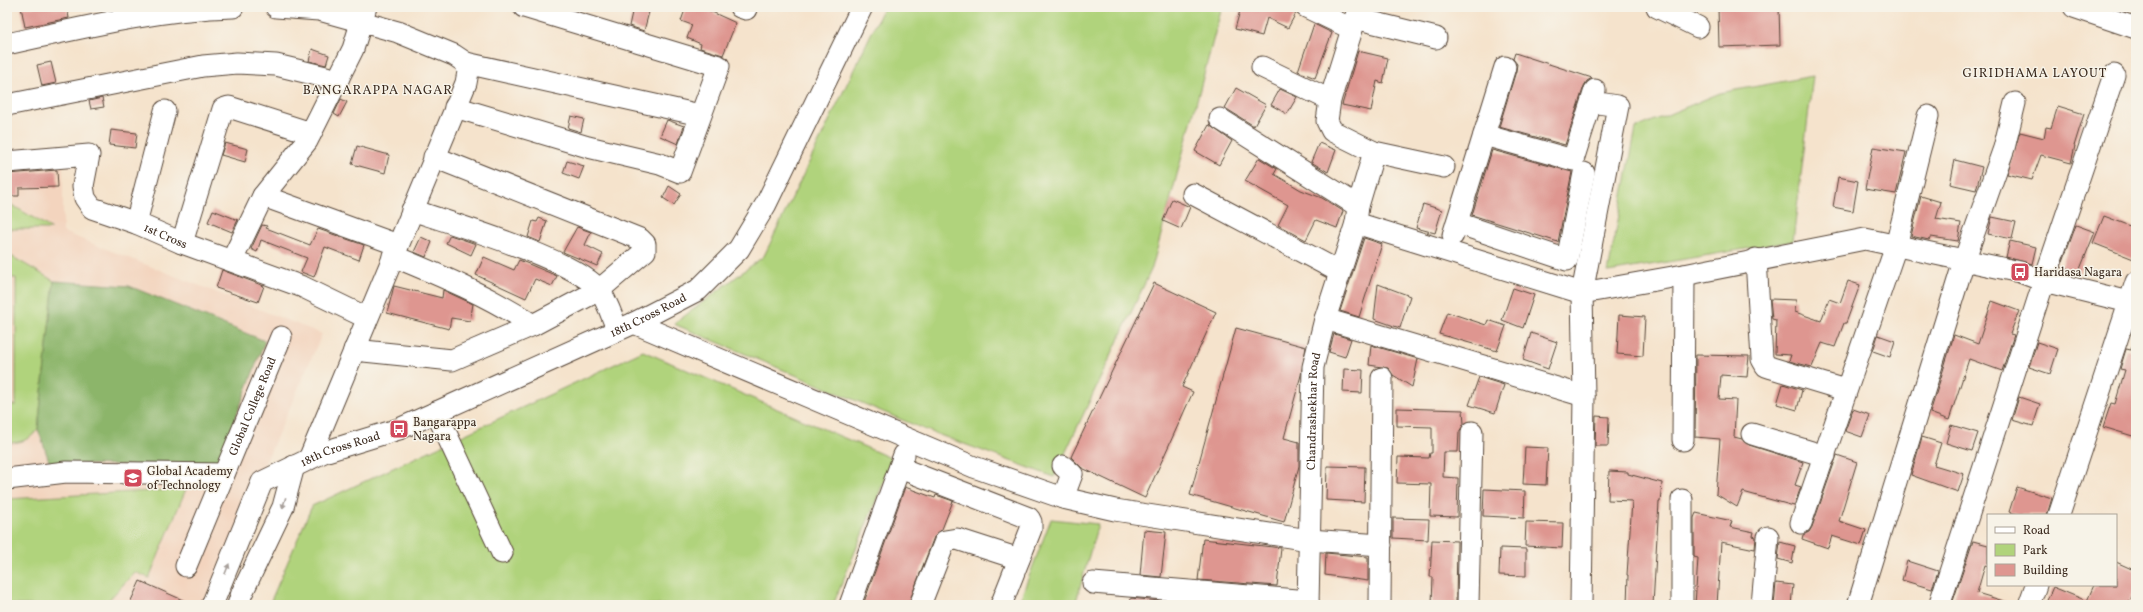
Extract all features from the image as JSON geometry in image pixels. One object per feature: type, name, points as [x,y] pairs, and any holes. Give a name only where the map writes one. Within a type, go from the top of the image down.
[{"type":"street","points":[[7,44],[125,20],[204,8],[233,7]]},
{"type":"street","points":[[276,7],[364,14],[398,32],[454,55],[466,63],[700,114]]},
{"type":"street","points":[[455,107],[588,147],[660,164],[680,172],[700,114],[719,66],[524,7]]},
{"type":"street","name":"18th Cross Road","points":[[212,605],[262,482],[324,452],[399,429],[625,326],[698,290],[740,249],[766,204],[862,7]]},
{"type":"street","points":[[1306,7],[1436,38]]},
{"type":"street","points":[[1657,7],[1698,27]]},
{"type":"street","points":[[2074,7],[2136,28]]},
{"type":"street","points":[[232,260],[263,196],[307,141],[353,50],[364,14]]},
{"type":"street","points":[[1355,18],[1330,100],[1327,121],[1332,131],[1374,152],[1444,167]]},
{"type":"street","points":[[7,104],[203,66],[237,63],[276,65],[338,80]]},
{"type":"street","points":[[301,462],[354,350],[466,83],[468,72],[466,63]]},
{"type":"street","points":[[1262,67],[1330,100]]},
{"type":"street","points":[[1448,251],[1505,67]]},
{"type":"street","points":[[1941,600],[2044,281],[2114,75]]},
{"type":"street","points":[[1484,135],[1573,160],[1593,96],[1618,106],[1599,205],[1579,256]]},
{"type":"street","points":[[1858,605],[1964,261],[2004,148],[2015,103]]},
{"type":"street","points":[[182,243],[223,109],[229,107],[311,133]]},
{"type":"street","points":[[136,223],[165,111]]},
{"type":"street","points":[[1801,523],[1825,456],[1845,390],[1896,246],[1928,116]]},
{"type":"street","points":[[1220,119],[1357,214],[1448,251],[1582,293],[1684,275],[1756,259],[1865,239],[2020,272],[2044,281],[2133,304]]},
{"type":"street","name":"Chandrashekhar Road","points":[[1308,603],[1310,540],[1310,365],[1340,272],[1374,152]]},
{"type":"street","name":"1st Cross","points":[[7,162],[89,155],[83,186],[85,198],[92,208],[136,223],[182,243],[303,287],[367,318]]},
{"type":"street","points":[[354,350],[452,360],[533,325],[599,290],[645,251],[645,244],[640,239],[434,157]]},
{"type":"street","points":[[1581,605],[1584,396],[1582,293],[1579,256],[1579,202],[1584,173]]},
{"type":"street","points":[[1192,194],[1340,272]]},
{"type":"street","points":[[263,196],[396,251],[447,278],[492,299],[533,325]]},
{"type":"street","points":[[1579,202],[1599,205]]},
{"type":"street","points":[[412,210],[551,261],[580,275],[599,290],[625,326],[974,467],[1063,498],[1117,505],[1310,540],[1381,545]]},
{"type":"street","points":[[1457,223],[1565,260],[1569,257],[1579,256]]},
{"type":"street","points":[[1530,276],[1536,250]]},
{"type":"street","points":[[1756,259],[1762,359],[1766,366],[1845,390]]},
{"type":"street","points":[[1683,440],[1684,275]]},
{"type":"street","points":[[2059,514],[2133,304],[2136,282]]},
{"type":"street","points":[[1325,319],[1584,396]]},
{"type":"street","name":"Global College Road","points":[[186,566],[281,337]]},
{"type":"street","points":[[1380,605],[1382,378]]},
{"type":"street","points":[[436,412],[502,554]]},
{"type":"street","points":[[1468,605],[1472,432]]},
{"type":"street","points":[[1752,434],[1825,456]]},
{"type":"street","points":[[850,605],[915,442]]},
{"type":"street","name":"18th Cross Road","points":[[238,605],[242,593],[283,507],[301,462]]},
{"type":"street","points":[[1063,466],[1072,474],[1063,498]]},
{"type":"street","points":[[905,470],[1029,518],[1031,522],[1031,529],[1001,605]]},
{"type":"street","points":[[7,479],[66,472],[224,474]]},
{"type":"street","points":[[1682,500],[1682,605]]},
{"type":"street","points":[[1762,605],[1768,537]]},
{"type":"street","points":[[920,605],[945,541],[957,539],[1020,559]]},
{"type":"street","points":[[1093,583],[1308,603]]},
{"type":"street","points":[[2029,605],[2036,586]]},
{"type":"shaded area","name":"Global Academy of Technology","points":[[63,149],[63,232],[322,334],[203,605],[7,605],[7,155]]},
{"type":"green space","points":[[884,7],[1222,7],[1152,268],[1054,477],[926,430],[674,324],[764,256]]},
{"type":"green space","points":[[1813,76],[1793,241],[1608,272],[1636,128],[1720,93]]},
{"type":"green space","points":[[7,202],[52,229],[7,229]]},
{"type":"green space","points":[[7,256],[11,256],[54,281],[38,429],[32,436],[25,440],[7,443],[7,405],[16,405],[16,278],[7,278]]},
{"type":"green space","points":[[54,281],[129,286],[265,341],[217,466],[50,464],[38,429]]},
{"type":"green space","points":[[643,351],[893,459],[833,605],[269,605],[312,506]]},
{"type":"green space","points":[[186,489],[149,578],[135,572],[104,605],[7,605],[7,499]]},
{"type":"green space","points":[[1051,519],[1098,524],[1075,605],[1018,605]]},
{"type":"building","points":[[21,7],[67,7],[69,18],[25,27]]},
{"type":"building","points":[[686,7],[701,7],[736,23],[723,55],[700,48],[701,44],[687,38],[692,25],[681,21]]},
{"type":"building","points":[[1241,7],[1294,7],[1296,13],[1288,28],[1267,18],[1262,36],[1235,29]]},
{"type":"building","points":[[1718,7],[1779,7],[1780,45],[1719,47]]},
{"type":"building","points":[[633,8],[649,12],[644,31],[629,26]]},
{"type":"building","points":[[1314,24],[1332,33],[1315,78],[1298,71]]},
{"type":"building","points":[[312,49],[329,55],[326,65],[309,61]]},
{"type":"building","points":[[1358,51],[1388,58],[1383,83],[1377,81],[1371,111],[1342,105]]},
{"type":"building","points":[[1515,53],[1592,78],[1587,81],[1584,86],[1565,145],[1499,127],[1516,71],[1517,64],[1513,59]]},
{"type":"building","points":[[51,62],[56,83],[42,86],[37,65]]},
{"type":"building","points":[[1236,88],[1266,105],[1254,126],[1225,108]]},
{"type":"building","points":[[1280,89],[1297,97],[1287,114],[1271,105]]},
{"type":"building","points":[[102,98],[104,107],[91,109],[89,101]]},
{"type":"building","points":[[341,99],[347,102],[339,117],[334,114]]},
{"type":"building","points":[[2058,106],[2084,114],[2074,146],[2071,163],[2041,155],[2032,180],[2007,174],[2020,132],[2044,138],[2046,127],[2051,128]]},
{"type":"building","points":[[571,116],[584,119],[581,132],[568,128]]},
{"type":"building","points":[[667,120],[684,126],[678,144],[660,136]]},
{"type":"building","points":[[1209,125],[1232,141],[1219,165],[1195,151]]},
{"type":"building","points":[[111,130],[137,133],[135,148],[109,145]]},
{"type":"building","points":[[225,143],[248,149],[245,162],[221,155]]},
{"type":"building","points":[[1319,143],[1336,150],[1328,172],[1311,162]]},
{"type":"building","points":[[357,146],[389,155],[385,173],[352,164]]},
{"type":"building","points":[[1873,147],[1906,152],[1896,194],[1865,189]]},
{"type":"building","points":[[1492,150],[1572,172],[1558,242],[1472,215]]},
{"type":"building","points":[[1259,158],[1277,169],[1274,174],[1301,190],[1322,198],[1343,211],[1337,228],[1316,220],[1306,240],[1278,225],[1288,205],[1245,181]]},
{"type":"building","points":[[1955,160],[1982,167],[1976,190],[1950,184]]},
{"type":"building","points":[[567,161],[584,166],[579,179],[563,173]]},
{"type":"building","points":[[57,170],[58,187],[19,188],[19,196],[7,196],[7,174]]},
{"type":"building","points":[[1838,177],[1858,181],[1853,211],[1833,207]]},
{"type":"building","points":[[669,186],[681,194],[674,205],[663,198]]},
{"type":"building","points":[[1921,196],[1941,202],[1936,219],[1961,223],[1958,241],[1931,237],[1929,240],[1911,236]]},
{"type":"building","points":[[1172,199],[1190,207],[1181,229],[1163,221]]},
{"type":"building","points":[[1423,204],[1442,210],[1435,233],[1416,228]]},
{"type":"building","points":[[213,210],[238,220],[232,232],[208,222]]},
{"type":"building","points":[[2104,216],[2136,228],[2136,260],[2093,243]]},
{"type":"building","points":[[1992,217],[2016,222],[2012,239],[1988,234]]},
{"type":"building","points":[[539,218],[547,221],[540,242],[528,237],[533,221],[537,222]]},
{"type":"building","points":[[262,225],[267,226],[266,228],[310,245],[318,229],[364,245],[359,260],[325,247],[314,277],[301,272],[307,258],[261,240],[257,252],[251,249]]},
{"type":"building","points":[[2076,225],[2095,232],[2078,274],[2061,267]]},
{"type":"building","points":[[577,227],[591,232],[585,245],[603,254],[597,266],[563,252]]},
{"type":"building","points":[[450,235],[476,244],[471,255],[446,243]]},
{"type":"building","points":[[421,237],[432,242],[426,257],[414,252]]},
{"type":"building","points":[[1364,238],[1382,244],[1359,317],[1340,311]]},
{"type":"building","points":[[2010,241],[2036,247],[2032,264],[2006,257]]},
{"type":"building","points":[[484,257],[514,270],[519,260],[557,276],[552,286],[535,279],[526,298],[476,275]]},
{"type":"building","points":[[222,270],[264,286],[258,302],[216,288]]},
{"type":"building","points":[[1848,281],[1860,285],[1846,323],[1844,323],[1835,347],[1822,343],[1812,367],[1789,361],[1791,355],[1775,354],[1776,320],[1772,319],[1770,299],[1796,300],[1795,312],[1821,321],[1829,299],[1840,303]]},
{"type":"building","points":[[1154,283],[1216,312],[1182,387],[1193,392],[1145,498],[1082,468],[1071,457]]},
{"type":"building","points":[[1378,284],[1410,296],[1400,328],[1374,319]]},
{"type":"building","points":[[394,286],[442,298],[443,290],[473,304],[470,321],[451,318],[449,329],[387,313]]},
{"type":"building","points":[[1513,288],[1534,295],[1523,328],[1502,320]]},
{"type":"building","points":[[1992,301],[2019,311],[2010,334],[2014,335],[2002,371],[1969,359],[1949,420],[1930,413],[1954,335],[1978,344]]},
{"type":"building","points":[[1447,312],[1486,325],[1488,320],[1506,326],[1497,351],[1439,334]]},
{"type":"building","points":[[1619,315],[1645,317],[1643,356],[1617,354]]},
{"type":"building","points":[[1236,328],[1306,347],[1301,375],[1284,438],[1299,442],[1299,466],[1284,522],[1190,495]]},
{"type":"building","points":[[1531,333],[1557,342],[1548,369],[1523,360]]},
{"type":"building","points":[[1334,334],[1351,339],[1345,357],[1329,352]]},
{"type":"building","points":[[1878,335],[1895,341],[1890,357],[1873,351]]},
{"type":"building","points":[[2037,342],[2058,349],[2050,374],[2029,367]]},
{"type":"building","points":[[1371,345],[1418,359],[1412,387],[1393,375],[1388,368],[1369,365]]},
{"type":"building","points":[[2133,345],[2136,346],[2136,437],[2103,427],[2111,403],[2115,404],[2125,370],[2120,369],[2126,349],[2131,350]]},
{"type":"building","points":[[1696,355],[1749,356],[1747,377],[1721,375],[1719,399],[1736,400],[1734,437],[1742,439],[1749,445],[1803,462],[1795,485],[1801,487],[1794,506],[1743,492],[1737,507],[1716,494],[1720,439],[1695,437]]},
{"type":"building","points":[[1344,369],[1363,370],[1362,393],[1343,392]]},
{"type":"building","points":[[1479,377],[1504,385],[1495,413],[1469,405]]},
{"type":"building","points":[[1783,384],[1802,390],[1797,410],[1777,404]]},
{"type":"building","points":[[2019,397],[2040,404],[2033,426],[2012,420]]},
{"type":"building","points":[[1397,408],[1463,410],[1464,424],[1459,432],[1458,452],[1444,452],[1443,477],[1458,478],[1457,517],[1430,516],[1431,484],[1397,483],[1398,457],[1429,458],[1430,453],[1432,453],[1432,427],[1397,426]]},
{"type":"building","points":[[1853,409],[1870,415],[1862,437],[1845,431]]},
{"type":"building","points":[[1596,416],[1609,417],[1608,446],[1595,446]]},
{"type":"building","points":[[1951,425],[1978,433],[1972,451],[1946,443]]},
{"type":"building","points":[[1922,437],[1941,443],[1934,465],[1964,474],[1958,492],[1911,475]]},
{"type":"building","points":[[1525,447],[1548,448],[1546,485],[1523,484]]},
{"type":"building","points":[[1837,455],[1857,462],[1839,521],[1866,530],[1861,545],[1832,536],[1828,548],[1802,539],[1803,535],[1809,532],[1812,527]]},
{"type":"building","points":[[1327,466],[1365,467],[1364,502],[1326,500]]},
{"type":"building","points":[[1609,471],[1628,472],[1628,474],[1662,483],[1659,502],[1653,605],[1627,605],[1627,575],[1632,501],[1608,500]]},
{"type":"building","points":[[905,487],[935,498],[936,495],[953,501],[942,529],[934,537],[908,605],[863,605]]},
{"type":"building","points":[[2017,487],[2052,498],[2047,514],[2016,514],[2009,512]]},
{"type":"building","points":[[1484,489],[1525,491],[1524,518],[1483,516]]},
{"type":"building","points":[[1696,513],[1732,521],[1730,527],[1754,532],[1753,536],[1756,537],[1755,549],[1721,542],[1717,605],[1695,605],[1698,558],[1694,557],[1694,518]]},
{"type":"building","points":[[1393,518],[1429,519],[1428,540],[1393,538]]},
{"type":"building","points":[[1526,522],[1563,523],[1562,548],[1525,546]]},
{"type":"building","points":[[1144,530],[1166,532],[1161,577],[1140,575]]},
{"type":"building","points":[[1203,539],[1281,548],[1277,586],[1198,580]]},
{"type":"building","points":[[1432,540],[1457,541],[1456,604],[1432,603],[1433,577],[1430,577]]},
{"type":"building","points":[[1973,541],[1987,545],[1987,566],[1985,565],[1977,593],[2007,602],[2007,605],[1952,604]]},
{"type":"building","points":[[1780,542],[1795,546],[1792,563],[1778,559]]},
{"type":"building","points":[[1500,548],[1526,549],[1526,576],[1499,575]]},
{"type":"building","points":[[1326,553],[1368,557],[1368,581],[1325,575]]},
{"type":"building","points":[[1907,561],[1938,571],[1932,589],[1902,580]]},
{"type":"building","points":[[2117,562],[2136,571],[2136,588],[2128,605],[2045,605],[2053,587],[2087,601],[2094,586],[2117,586]]},
{"type":"building","points":[[140,581],[194,605],[129,605]]},
{"type":"building","points":[[1776,583],[1793,585],[1791,605],[1774,605]]},
{"type":"building","points":[[1131,598],[1159,601],[1158,605],[1130,605]]},
{"type":"place","name":"Haridasa Nagara","points":[[2020,272]]},
{"type":"place","name":"Bangarappa Nagara","points":[[399,429]]},
{"type":"place","name":"Global Academy of Technology","points":[[133,478]]},
{"type":"district","name":"GIRIDHAMA LAYOUT","points":[[2035,72]]},
{"type":"district","name":"BANGARAPPA NAGAR","points":[[378,89]]}]
